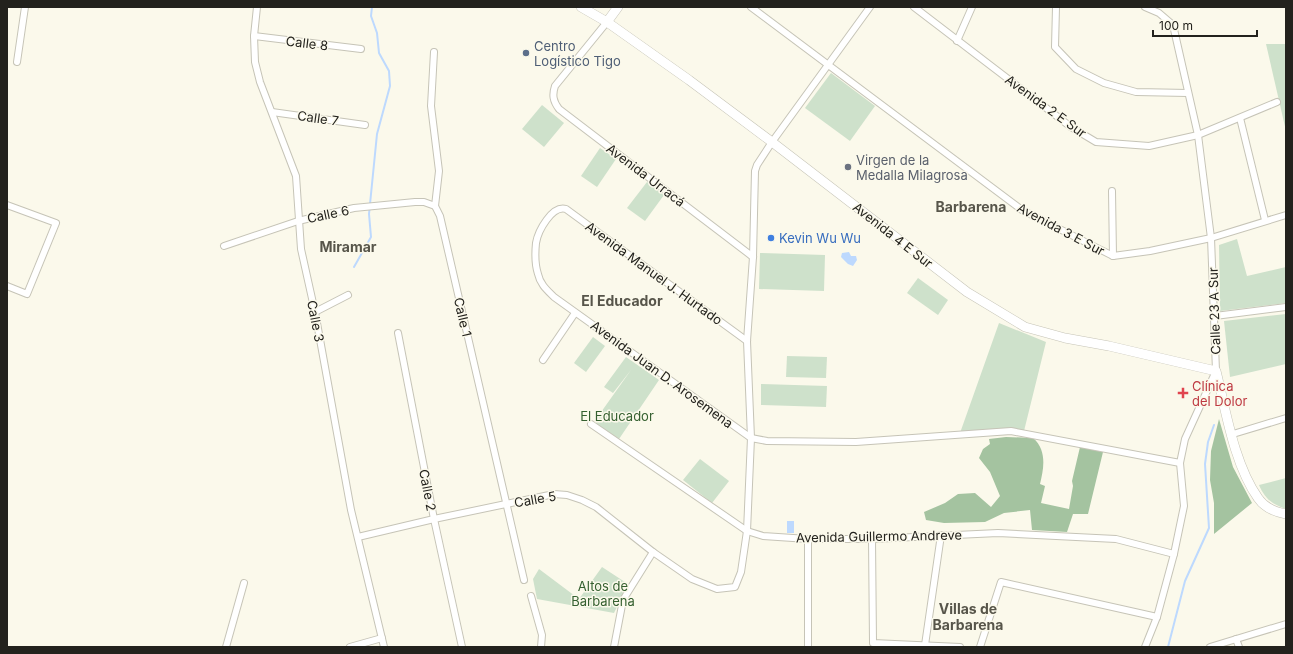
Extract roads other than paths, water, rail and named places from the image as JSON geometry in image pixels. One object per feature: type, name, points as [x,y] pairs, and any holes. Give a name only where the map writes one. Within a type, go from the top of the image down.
[{"type":"street","points":[[17,62],[25,7]]},
{"type":"street","name":"Calle 3","points":[[257,7],[254,36],[255,62],[260,82],[296,176],[301,249],[315,312],[351,510],[384,647]]},
{"type":"street","name":"Avenida 4 E Sur","points":[[581,7],[607,22],[772,142],[967,292],[1025,327],[1065,338],[1109,346],[1216,371]]},
{"type":"street","points":[[607,22],[618,7]]},
{"type":"street","name":"Avenida 3 E Sur","points":[[751,7],[1022,210],[1113,256],[1150,251],[1211,238],[1265,220],[1286,215]]},
{"type":"street","points":[[747,531],[751,438],[748,341],[753,257],[755,171],[757,165],[772,142],[870,7]]},
{"type":"street","name":"Avenida 2 E Sur","points":[[914,7],[1071,127],[1096,142],[1149,146],[1198,135],[1278,102]]},
{"type":"street","points":[[957,41],[972,7]]},
{"type":"street","points":[[1056,7],[1056,47],[1076,69],[1104,83],[1136,92],[1188,93]]},
{"type":"street","name":"Calle 23 A Sur","points":[[1145,7],[1159,12],[1173,25],[1198,135],[1211,238],[1216,371],[1185,439],[1180,463],[1184,506],[1174,554],[1157,617],[1145,647]]},
{"type":"street","name":"Avenida Urracá","points":[[607,22],[555,86],[553,98],[559,109],[753,257]]},
{"type":"street","name":"Calle 8","points":[[254,36],[362,49]]},
{"type":"street","name":"Calle 1","points":[[434,52],[431,106],[439,171],[435,206],[440,216],[524,580]]},
{"type":"street","name":"Calle 7","points":[[272,112],[365,125]]},
{"type":"street","points":[[1240,118],[1265,220]]},
{"type":"street","points":[[1112,191],[1113,256]]},
{"type":"street","name":"Calle 6","points":[[224,246],[298,221],[371,206],[424,202],[435,206]]},
{"type":"street","points":[[7,205],[56,223],[27,294],[7,286]]},
{"type":"street","name":"Avenida Juan D. Arosemena","points":[[559,209],[553,212],[539,235],[536,244],[538,275],[544,287],[554,297],[575,313],[751,438]]},
{"type":"street","name":"Avenida Manuel J. Hurtado","points":[[559,209],[569,211],[748,341]]},
{"type":"street","points":[[315,312],[348,295]]},
{"type":"street","points":[[1215,316],[1286,307]]},
{"type":"street","points":[[543,360],[575,313]]},
{"type":"street","name":"Calle 2","points":[[398,333],[434,519],[462,647]]},
{"type":"street","points":[[1216,371],[1232,434],[1247,478],[1258,499],[1268,508],[1286,514]]},
{"type":"street","points":[[1232,434],[1286,418]]},
{"type":"street","name":"Avenida Guillermo Andreve","points":[[591,424],[747,531],[763,536],[808,539],[872,539],[998,533],[1116,538],[1174,554]]},
{"type":"street","points":[[751,438],[767,442],[856,442],[1011,432],[1180,463]]},
{"type":"street","name":"Calle 5","points":[[358,537],[434,519],[554,494],[567,495],[596,507],[653,552],[692,579],[717,589],[735,587],[741,572],[747,531]]},
{"type":"street","points":[[925,644],[941,535]]},
{"type":"street","points":[[808,539],[808,647]]},
{"type":"street","points":[[872,539],[873,643],[925,644],[960,647]]},
{"type":"street","points":[[614,647],[623,600],[653,552]]},
{"type":"street","points":[[980,647],[1000,582],[1157,617]]},
{"type":"street","points":[[226,647],[244,583]]},
{"type":"street","points":[[531,596],[542,635],[541,647]]},
{"type":"street","points":[[1210,647],[1286,624]]},
{"type":"street","points":[[350,647],[382,638]]},
{"type":"street","points":[[1236,639],[1239,647]]},
{"type":"water","points":[[849,252],[851,256],[856,256],[857,260],[853,266],[848,264],[841,257],[842,253]]},
{"type":"water","points":[[787,521],[794,521],[794,533],[787,533]]},
{"type":"waterway","points":[[354,267],[371,237],[369,214],[377,134],[390,86],[389,71],[379,53],[377,33],[371,16],[372,7]]},
{"type":"waterway","points":[[1168,647],[1185,581],[1209,528],[1205,464],[1208,442],[1214,425]]},
{"type":"place","name":"Centro Logístico Tigo","points":[[526,53]]},
{"type":"place","name":"Virgen de la Medalla Milagrosa","points":[[848,167]]},
{"type":"place","name":"Kevin Wu Wu","points":[[771,238]]},
{"type":"place","name":"Clínica del Dolor","points":[[1183,393]]},
{"type":"district","name":"Barbarena","points":[[971,206]]},
{"type":"district","name":"Miramar","points":[[348,246]]},
{"type":"district","name":"El Educador","points":[[622,300]]},
{"type":"district","name":"Villas de Barbarena","points":[[968,616]]},
{"type":"park label","name":"Altos de Barbarena","points":[[603,594]]}]
